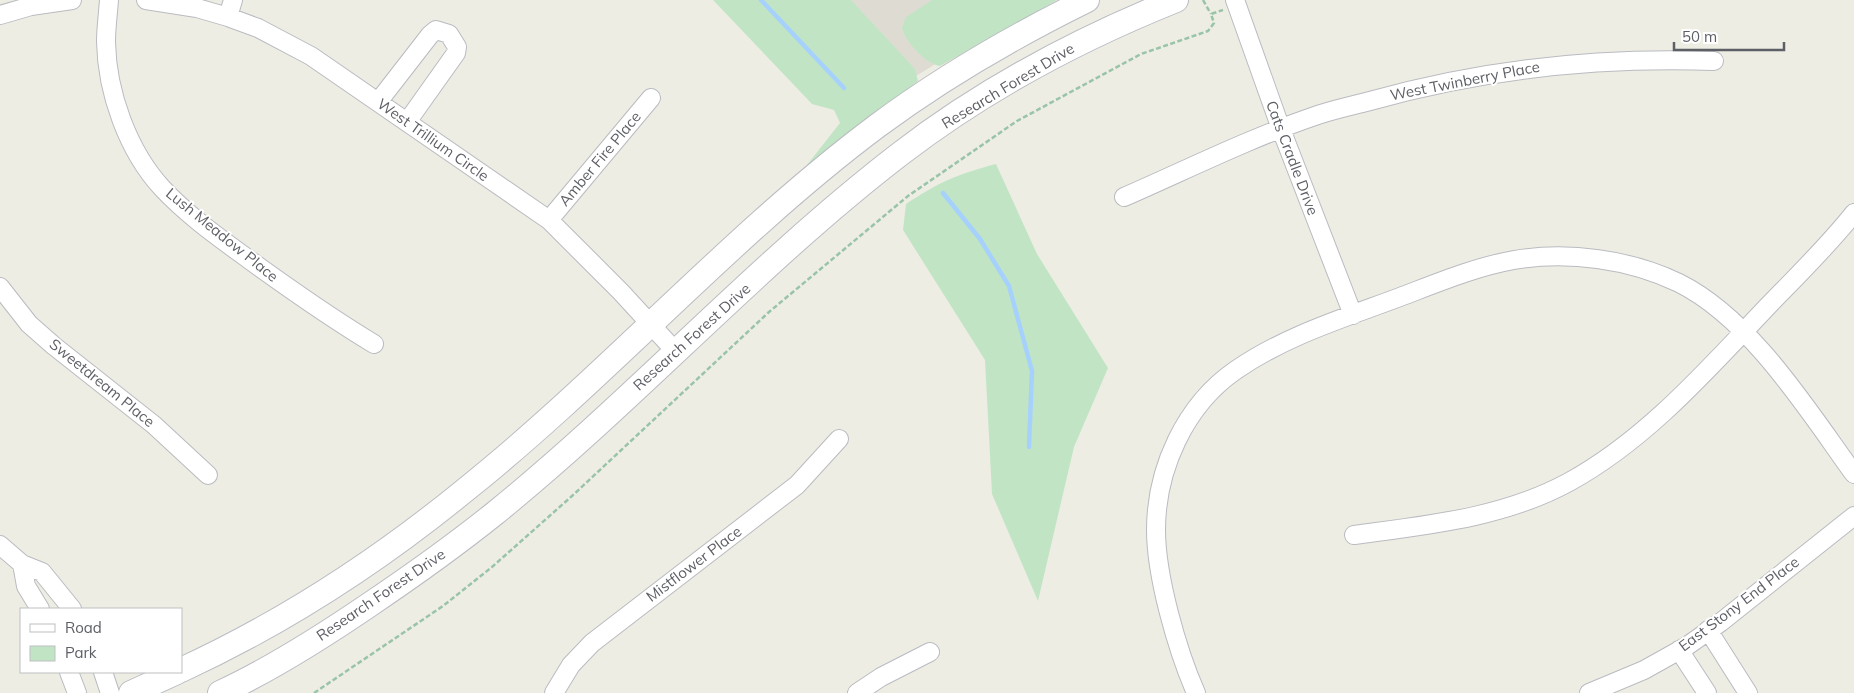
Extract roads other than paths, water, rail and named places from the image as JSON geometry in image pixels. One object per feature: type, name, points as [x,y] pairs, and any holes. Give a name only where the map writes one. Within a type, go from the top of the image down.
[{"type":"main road","points":[[182,670],[225,650],[302,606],[390,549],[473,484],[783,203],[876,126],[938,83],[992,50],[1087,0]]},
{"type":"main road","name":"Research Forest Drive","points":[[220,693],[242,683],[337,628],[494,515],[563,456],[808,231],[886,166],[931,132],[1009,83],[1076,45],[1176,0]]},
{"type":"main road","points":[[131,693],[175,673]]},
{"type":"street","points":[[6,9],[72,0]]},
{"type":"street","name":"Lush Meadow Place","points":[[109,0],[106,43],[118,111],[136,149],[161,187],[179,205],[233,248],[338,322],[374,344]]},
{"type":"street","name":"West Trillium Circle","points":[[146,0],[197,8],[230,8],[258,28],[311,56],[549,220],[622,292],[676,352]]},
{"type":"street","name":"Cats Cradle Drive","points":[[1236,3],[1281,129],[1352,315]]},
{"type":"street","points":[[378,102],[430,34],[436,30],[449,34],[456,47],[456,53],[407,122]]},
{"type":"street","name":"West Twinberry Place","points":[[1124,196],[1281,129],[1313,117],[1398,93],[1491,73],[1546,66],[1620,60],[1714,61]]},
{"type":"street","name":"Amber Fire Place","points":[[549,220],[651,98]]},
{"type":"street","points":[[1354,534],[1428,525],[1488,513],[1569,482],[1605,458],[1648,425],[1745,330],[1854,213]]},
{"type":"street","points":[[1196,693],[1167,601],[1159,563],[1156,531],[1158,502],[1164,474],[1176,443],[1199,404],[1233,372],[1257,356],[1279,345],[1352,315],[1478,269],[1512,260],[1567,257],[1623,264],[1678,282],[1699,295],[1745,330],[1854,474]]},
{"type":"street","name":"Sweetdream Place","points":[[0,288],[29,324],[154,425],[208,475]]},
{"type":"street","name":"Mistflower Place","points":[[554,693],[571,665],[592,642],[797,485],[839,439]]},
{"type":"street","name":"East Stony End Place","points":[[1589,693],[1644,670],[1679,650],[1708,630],[1854,516]]},
{"type":"street","points":[[0,545],[22,564],[42,572],[71,608]]},
{"type":"street","points":[[22,564],[26,586],[39,608]]},
{"type":"street","points":[[1708,630],[1748,693]]},
{"type":"street","points":[[1679,650],[1707,693]]},
{"type":"street","points":[[857,693],[881,677],[930,652]]},
{"type":"street","points":[[69,673],[77,693]]},
{"type":"street","points":[[103,673],[110,693]]},
{"type":"waterway","points":[[761,0],[844,88]]},
{"type":"waterway","points":[[943,193],[980,239],[1009,286],[1032,371],[1029,447]]}]
